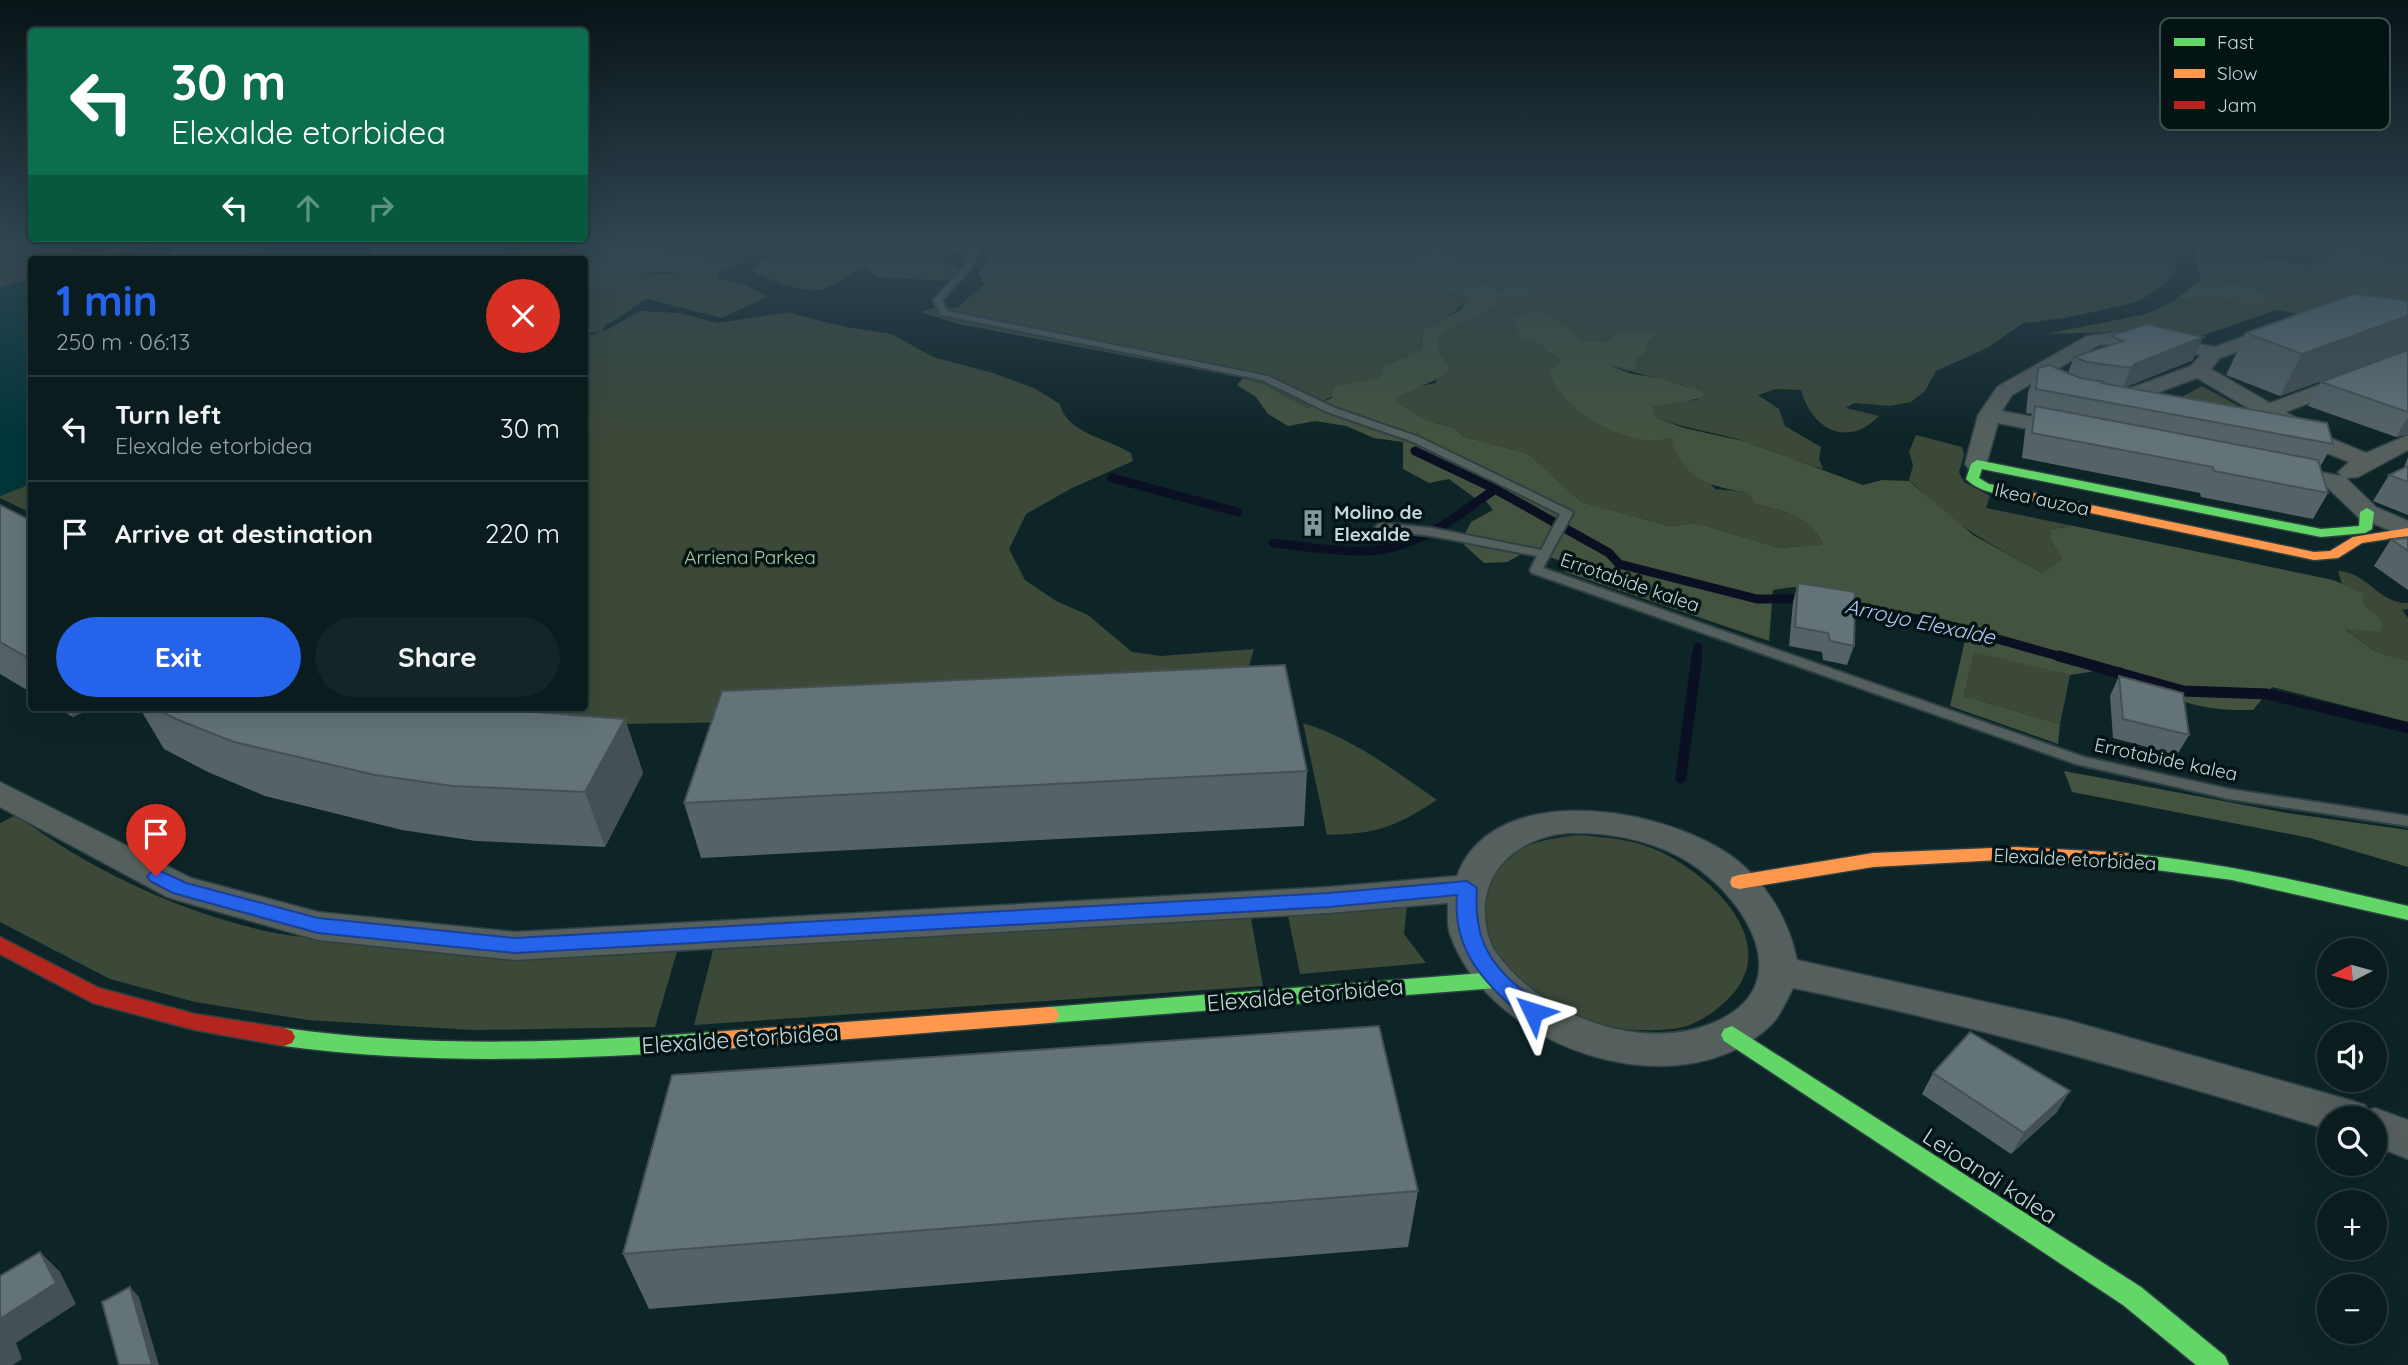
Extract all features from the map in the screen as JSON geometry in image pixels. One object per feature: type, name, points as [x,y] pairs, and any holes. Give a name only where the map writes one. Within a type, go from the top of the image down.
[{"type":"street","points":[[2132,403],[2133,395],[2198,370],[2216,353],[2298,323]]},
{"type":"street","points":[[1977,464],[1979,448],[1990,415],[2004,391],[2094,340],[2127,337],[2216,353]]},
{"type":"street","points":[[2269,411],[2408,358]]},
{"type":"street","points":[[2198,370],[2325,444],[2366,461]]},
{"type":"street","points":[[2030,374],[2051,386]]},
{"type":"street","points":[[2108,399],[2159,408]]},
{"type":"street","points":[[1990,415],[2096,436]]},
{"type":"street","points":[[2241,422],[2282,429],[2294,426]]},
{"type":"street","points":[[2336,482],[2366,461],[2408,442]]},
{"type":"street","name":"Ikea auzoa","points":[[2367,512],[2365,529],[2321,533],[1977,464],[1972,479],[1984,487],[2314,556],[2333,555],[2358,540],[2408,531]]},
{"type":"street","points":[[2269,469],[2336,482],[2367,512],[2408,531]]},
{"type":"street","points":[[0,793],[180,888],[318,926],[515,946],[1316,901],[1467,888]]},
{"type":"street","points":[[1557,822],[1604,822],[1653,832],[1699,852],[1739,882],[1763,909],[1776,940],[1780,971],[1765,1007],[1732,1035],[1688,1049],[1635,1049],[1569,1030],[1533,1012],[1496,980],[1471,938],[1465,917],[1467,888],[1485,857],[1516,835],[1557,822]]},
{"type":"street","name":"Elexalde etorbidea","points":[[1739,882],[1873,860],[2017,853],[2160,862],[2283,884],[2408,913]]},
{"type":"street","name":"Elexalde etorbidea","points":[[0,944],[93,995],[195,1021],[310,1041],[459,1051],[640,1047],[1496,980]]},
{"type":"street","points":[[1780,971],[1882,990],[2195,1070],[2317,1108]]},
{"type":"street","name":"Leioandi kalea","points":[[1732,1035],[2132,1296],[2216,1365]]},
{"type":"lane","name":"Errotabide kalea","points":[[941,308],[944,313],[1265,378],[1331,410],[1415,439],[1567,513],[1536,570],[2081,761],[2230,793],[2408,821]]},
{"type":"lane","points":[[1381,527],[1432,532],[1545,554]]},
{"type":"shaded area","points":[[0,308],[28,308],[28,485],[0,496]]},
{"type":"green space","name":"Arriena Parkea","points":[[588,308],[632,308],[605,325],[603,332],[640,311],[680,313],[718,323],[787,312],[845,327],[892,334],[933,357],[993,373],[1034,388],[1060,404],[1064,414],[1079,429],[1131,453],[1133,461],[1072,488],[1026,514],[1009,549],[1025,580],[1056,601],[1088,615],[1132,652],[1161,656],[1254,649],[1241,691],[751,722],[619,724],[513,711],[588,711],[588,336],[600,332],[588,333]]},
{"type":"green space","name":"Arriena Parkea","points":[[681,308],[745,308],[722,318]]},
{"type":"green space","points":[[934,308],[1459,308],[1426,333],[1420,351],[1383,366],[1380,378],[1359,384],[1308,408],[1265,385],[1243,378],[958,324],[921,312]]},
{"type":"green space","points":[[1494,308],[2111,308],[2065,318],[2023,323],[1987,348],[1936,371],[1925,391],[1911,402],[1890,406],[1854,403],[1846,408],[1879,416],[1867,426],[1855,431],[1832,430],[1822,424],[1806,404],[1801,390],[1776,389],[1758,395],[1779,409],[1785,426],[1821,447],[1819,459],[1823,469],[1756,445],[1656,418],[1651,407],[1675,401],[1698,400],[1683,385],[1607,365],[1635,359],[1655,333],[1638,330],[1615,333],[1607,342],[1540,342],[1547,352],[1562,361],[1581,413],[1646,440],[1673,438],[1715,489],[1747,492],[1755,504],[1803,520],[1811,526],[1823,544],[1780,548],[1696,523],[1670,526],[1581,502],[1529,454],[1462,436],[1456,429],[1424,419],[1396,401],[1412,388],[1436,383],[1440,355],[1437,341],[1444,333],[1460,323]]},
{"type":"green space","points":[[1494,308],[1444,333],[1437,341],[1440,355],[1451,368],[1396,401],[1424,419],[1456,429],[1462,436],[1529,454],[1581,502],[1670,526],[1696,523],[1780,548],[1823,544],[1811,526],[1803,520],[1755,504],[1747,492],[1709,483],[1689,471],[1676,451],[1672,438],[1648,440],[1630,437],[1601,425],[1575,408],[1555,385],[1549,372],[1562,361],[1547,352],[1540,343],[1522,340],[1512,320],[1523,314],[1532,312],[1550,316],[1583,341],[1607,342],[1615,333],[1638,330],[1656,333],[1647,343],[1645,353],[1635,359],[1636,369],[1611,366],[1706,393],[1688,401],[1652,407],[1656,418],[1684,428],[1747,442],[1863,485],[1882,480],[1909,481],[1973,535],[2042,573],[2062,559],[2051,541],[2051,529],[2074,526],[2333,580],[2363,593],[2363,604],[2381,619],[2381,632],[2345,629],[2374,651],[2408,661],[2408,722],[2272,687],[2253,710],[2213,708],[2168,695],[2120,667],[2070,675],[1974,652],[1964,696],[2060,724],[2058,744],[1950,706],[1968,627],[1793,587],[1773,590],[1769,641],[1565,572],[1558,560],[1529,550],[1507,562],[1484,563],[1461,542],[1471,522],[1493,510],[1485,500],[1475,498],[1449,479],[1429,483],[1403,469],[1403,442],[1374,438],[1346,426],[1315,421],[1288,426],[1268,414],[1256,397],[1237,385],[1243,378],[1265,385],[1308,408],[1332,398],[1334,387],[1380,378],[1383,366],[1420,351],[1424,331],[1461,309]]},
{"type":"green space","points":[[2160,308],[2408,308],[2408,314],[2368,325],[2276,310],[2193,339],[2112,332],[2046,334],[2146,314]]},
{"type":"green space","points":[[2202,386],[2268,422],[2168,404]]},
{"type":"green space","points":[[1916,435],[1962,447],[1964,455],[1959,472],[1964,482],[1990,496],[1986,508],[2074,526],[2051,529],[2051,541],[2062,559],[2042,573],[1981,538],[1940,510],[1909,481],[1913,465],[1909,452]]},
{"type":"green space","points":[[28,485],[28,512],[0,498]]},
{"type":"green space","points":[[2338,571],[2357,576],[2389,598],[2408,603],[2408,609],[2402,610],[2408,618],[2408,661],[2374,651],[2344,628],[2381,632],[2381,619],[2363,604],[2363,593],[2342,584]]},
{"type":"green space","points":[[1974,651],[2070,675],[2060,724],[1964,696]]},
{"type":"green space","points":[[1303,723],[1356,746],[1437,800],[1409,817],[1385,827],[1360,833],[1327,835]]},
{"type":"green space","points":[[2064,771],[2287,813],[2408,830],[2408,867],[2310,838],[2072,792]]},
{"type":"green space","points":[[16,815],[75,854],[137,887],[202,913],[270,932],[376,945],[462,951],[678,948],[655,1027],[472,1030],[308,1020],[195,1002],[110,979],[0,922],[0,823]]},
{"type":"green space","points":[[1577,835],[1629,841],[1659,851],[1699,876],[1718,893],[1734,912],[1744,933],[1748,954],[1744,976],[1730,997],[1704,1018],[1680,1028],[1636,1030],[1600,1025],[1566,1015],[1535,997],[1511,976],[1485,937],[1480,907],[1483,891],[1491,875],[1506,857],[1543,841]]},
{"type":"green space","points":[[1407,904],[1404,934],[1426,963],[1300,974],[1287,911]]},
{"type":"green space","points":[[1250,913],[1263,986],[694,1025],[713,950]]},
{"type":"building","points":[[2315,308],[2408,308],[2408,316],[2302,354],[2246,333]]},
{"type":"building","points":[[2146,324],[2203,337],[2131,368],[2087,362],[2074,357],[2123,341],[2111,336]]},
{"type":"building","points":[[2408,350],[2408,412],[2321,382]]},
{"type":"building","points":[[2049,365],[2080,378],[2105,382],[2101,383],[2327,423],[2333,444],[2036,389],[2038,368]]},
{"type":"building","points":[[2035,406],[2318,460],[2328,493],[2214,471],[2213,467],[2032,433]]},
{"type":"building","points":[[2408,466],[2408,482],[2389,475]]},
{"type":"building","points":[[0,505],[28,519],[28,658],[0,642]]},
{"type":"building","points":[[2408,538],[2408,551],[2391,539]]},
{"type":"building","points":[[1798,583],[1855,592],[1854,646],[1830,641],[1828,633],[1795,627]]},
{"type":"building","points":[[1285,665],[1307,771],[684,803],[722,691]]},
{"type":"building","points":[[2119,676],[2183,693],[2189,735],[2123,719]]},
{"type":"building","points":[[161,711],[522,711],[625,719],[585,792],[452,786],[375,775],[234,742]]},
{"type":"building","points":[[1379,1026],[1418,1191],[623,1254],[672,1075]]},
{"type":"building","points":[[1970,1032],[2070,1091],[2024,1133],[1933,1073]]},
{"type":"building","points":[[40,1252],[56,1283],[0,1319],[0,1276]]},
{"type":"building","points":[[130,1287],[152,1365],[119,1365],[102,1302]]},
{"type":"waterway","name":"Arroyo Elexalde","points":[[1415,451],[1495,489]]},
{"type":"waterway","points":[[1112,478],[1238,512]]},
{"type":"waterway","points":[[1273,543],[1342,551],[1365,551],[1401,545],[1434,530],[1495,489]]},
{"type":"waterway","name":"Arroyo Elexalde","points":[[1495,489],[1609,553],[1619,564],[1757,599],[1808,599]]},
{"type":"waterway","name":"Arroyo Elexalde","points":[[1841,605],[1944,624],[2065,658]]},
{"type":"waterway","points":[[1697,658],[1698,647]]},
{"type":"waterway","points":[[1681,778],[1697,656]]},
{"type":"waterway","name":"Arroyo Elexalde","points":[[2059,656],[2183,691],[2267,694],[2408,728]]},
{"type":"traffic: fast","points":[[2029,496],[1985,487],[1972,479],[1977,464],[2321,533],[2365,529],[2367,512]]},
{"type":"traffic: fast","points":[[2125,860],[2232,874],[2408,913]]},
{"type":"traffic: fast","points":[[1049,1015],[1496,980]]},
{"type":"traffic: fast","points":[[1732,1035],[2132,1296],[2216,1365]]},
{"type":"traffic: fast","points":[[284,1037],[390,1049],[498,1052],[712,1041]]},
{"type":"traffic: slow","points":[[2029,496],[2314,556],[2333,555],[2358,540],[2408,532]]},
{"type":"traffic: slow","points":[[1739,882],[1873,860],[2017,853],[2125,860]]},
{"type":"traffic: slow","points":[[712,1041],[1049,1015]]},
{"type":"traffic: jam","points":[[0,945],[93,995],[195,1022],[284,1037]]},
{"type":"place","name":"Molino de Elexalde","points":[[1313,523]]},
{"type":"route","points":[[156,876],[180,888],[318,926],[515,946],[1329,900],[1467,888],[1465,917],[1474,949],[1496,980],[1533,1012]]}]
